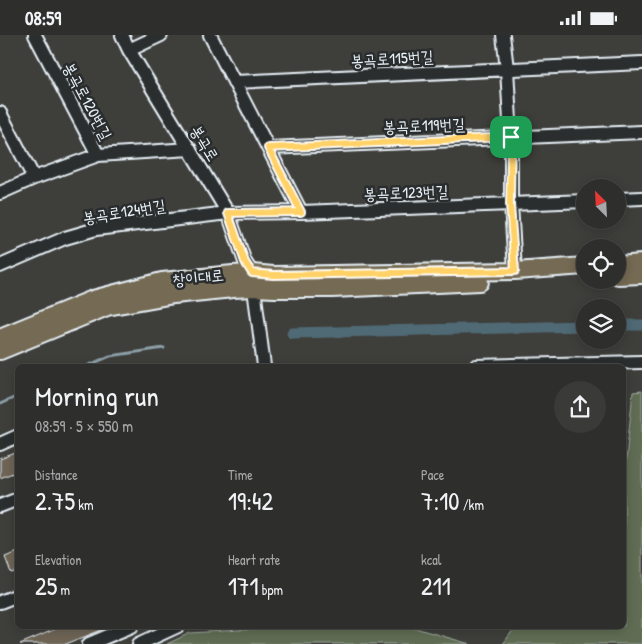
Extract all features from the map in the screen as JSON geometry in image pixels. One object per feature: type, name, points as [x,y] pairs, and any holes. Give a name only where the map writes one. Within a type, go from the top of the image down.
[{"type":"main road","points":[[626,264],[642,263]]},
{"type":"main road","name":"창이대로","points":[[0,351],[107,307],[174,295],[233,289],[253,280],[273,275],[515,271],[576,268]]},
{"type":"main road","name":"창이대로","points":[[0,337],[93,299],[162,281],[233,274],[275,289],[332,289],[576,278]]},
{"type":"main road","points":[[626,276],[642,275]]},
{"type":"street","name":"봉곡로120번길","points":[[35,35],[98,155]]},
{"type":"street","name":"봉곡로","points":[[122,35],[228,213],[253,280],[264,364]]},
{"type":"street","points":[[130,50],[161,35]]},
{"type":"street","points":[[210,35],[301,212]]},
{"type":"street","points":[[504,35],[511,137],[510,205],[515,271]]},
{"type":"street","name":"봉곡로115번길","points":[[234,81],[642,63]]},
{"type":"street","points":[[0,113],[34,178]]},
{"type":"street","name":"봉곡로119번길","points":[[268,148],[642,132]]},
{"type":"street","name":"봉곡로120번길","points":[[0,193],[34,178],[98,155],[190,149]]},
{"type":"street","points":[[626,199],[642,198]]},
{"type":"street","name":"봉곡로123번길","points":[[228,213],[576,201]]},
{"type":"street","name":"봉곡로124번길","points":[[0,267],[65,238],[96,229],[228,213]]},
{"type":"street","points":[[559,364],[642,362]]},
{"type":"street","points":[[0,444],[15,437]]},
{"type":"street","points":[[0,506],[15,500]]},
{"type":"street","points":[[0,603],[15,596]]},
{"type":"street","points":[[89,644],[125,629]]},
{"type":"street","points":[[139,644],[172,629]]},
{"type":"green space","points":[[642,391],[642,644],[503,644],[514,629],[626,629],[626,459],[633,392]]},
{"type":"green space","points":[[257,629],[418,629],[470,644],[167,644],[190,633]]},
{"type":"building","points":[[15,453],[15,472],[0,478],[0,459]]},
{"type":"building","points":[[15,553],[15,572],[11,573],[5,557]]},
{"type":"building","points":[[56,629],[104,629],[66,644],[20,644]]},
{"type":"waterway","points":[[626,325],[642,325]]},
{"type":"waterway","points":[[292,333],[576,326]]},
{"type":"waterway","points":[[92,364],[110,356],[164,348]]},
{"type":"waterway","points":[[0,404],[15,397]]},
{"type":"route","points":[[511,137],[510,205],[515,271],[273,275],[252,273],[245,262],[228,213],[301,212],[268,148],[511,137]]}]
